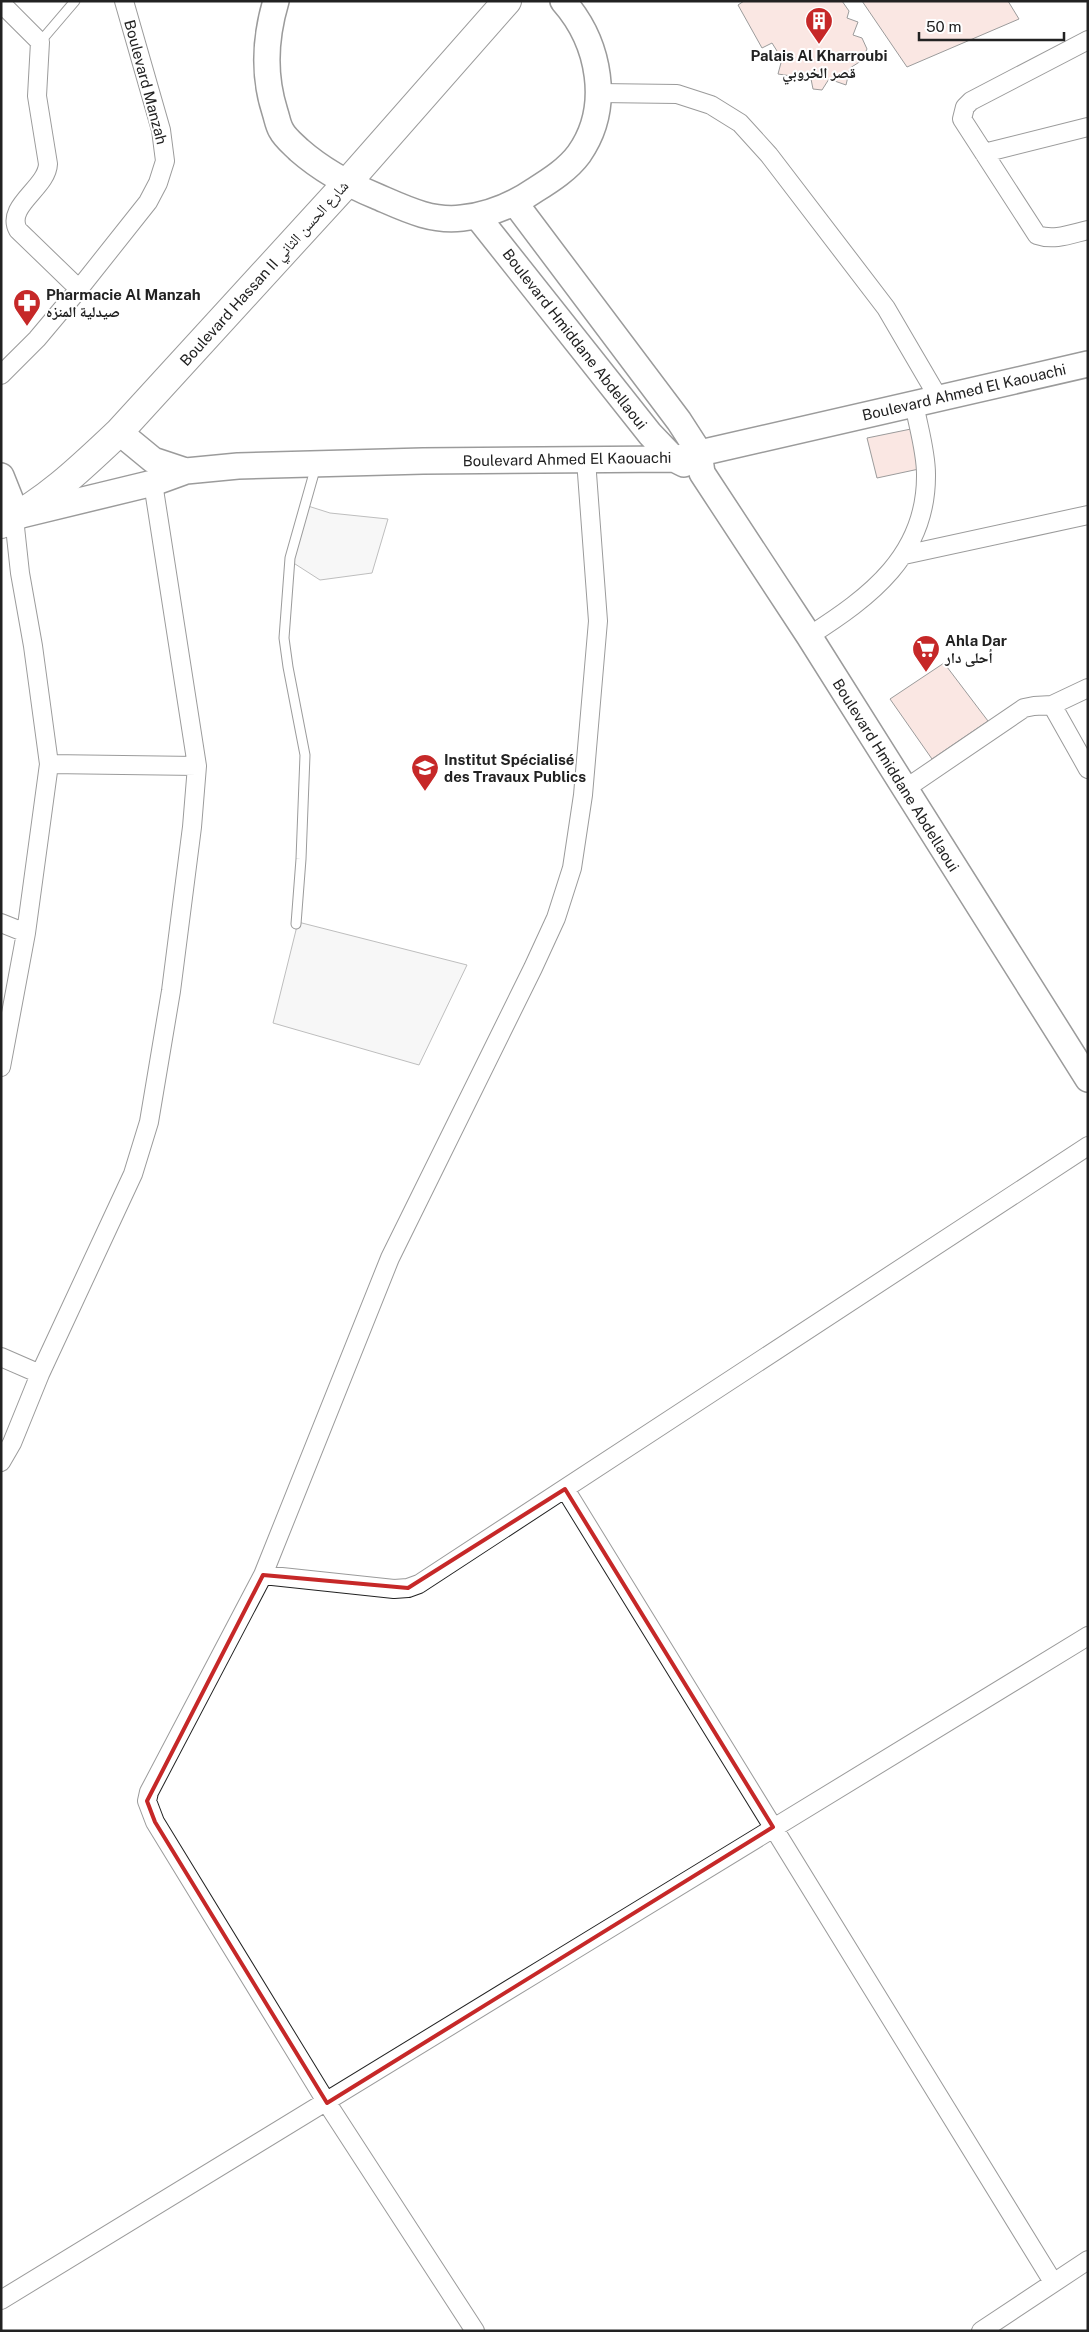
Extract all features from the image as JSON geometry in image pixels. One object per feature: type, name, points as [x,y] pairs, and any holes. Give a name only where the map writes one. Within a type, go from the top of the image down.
[{"type":"main road","name":"Boulevard Hassan II شارع الحسن الثاني","points":[[11,520],[88,462],[119,432],[346,184],[500,4]]},
{"type":"street","name":"Boulevard Manzah","points":[[1,375],[37,338],[79,289],[148,202],[158,184],[165,162],[161,130],[124,1]]},
{"type":"street","points":[[276,1],[269,29],[266,62],[269,90],[281,130],[290,142],[318,167],[346,184],[409,212],[450,219],[477,216],[515,203],[556,176],[578,156],[593,129],[599,93],[597,74],[589,43],[578,20],[563,1]]},
{"type":"street","points":[[1,3],[40,42],[37,96],[48,168],[16,214],[15,225],[79,289]]},
{"type":"street","points":[[1088,40],[970,101],[965,106],[962,119],[1037,235],[1056,238],[1088,230]]},
{"type":"street","points":[[599,93],[677,94],[711,104],[740,123],[769,155],[886,308],[938,397]]},
{"type":"street","points":[[984,153],[1088,128]]},
{"type":"street","name":"Boulevard Hmiddane Abdellaoui","points":[[515,203],[679,422],[700,462],[1088,1079]]},
{"type":"street","name":"Boulevard Hmiddane Abdellaoui","points":[[477,216],[650,434],[674,459],[700,462]]},
{"type":"street","name":"Boulevard Ahmed El Kaouachi","points":[[700,462],[914,403],[1088,364]]},
{"type":"street","points":[[809,636],[852,608],[879,583],[904,555],[914,537],[923,506],[926,474],[914,403]]},
{"type":"street","name":"Boulevard Ahmed El Kaouachi","points":[[119,432],[153,460],[186,471]]},
{"type":"street","name":"Boulevard Ahmed El Kaouachi","points":[[11,520],[153,483],[186,471],[238,466],[316,463],[674,459]]},
{"type":"street","points":[[476,2331],[327,2103],[155,1822],[146,1801],[263,1575],[390,1258],[556,918],[572,868],[583,795],[598,621],[586,460]]},
{"type":"street","points":[[1,476],[20,573],[49,764],[26,933],[1,1066]]},
{"type":"street","points":[[1,1462],[12,1444],[40,1374],[133,1174],[149,1122],[171,991],[192,827],[197,766],[153,483]]},
{"type":"street","points":[[904,555],[1088,515]]},
{"type":"street","points":[[905,789],[1024,708],[1052,705],[1088,688]]},
{"type":"street","points":[[1052,705],[1088,769]]},
{"type":"street","points":[[49,764],[197,766]]},
{"type":"street","points":[[1,923],[26,933]]},
{"type":"street","points":[[263,1575],[394,1589],[408,1588],[424,1581],[1088,1146]]},
{"type":"street","points":[[1,1357],[40,1374]]},
{"type":"street","points":[[565,1489],[1053,2282]]},
{"type":"street","points":[[1,2300],[327,2103],[773,1827],[1088,1636]]},
{"type":"street","points":[[992,2328],[1053,2282],[1088,2260]]},
{"type":"lane","points":[[40,42],[75,1]]},
{"type":"lane","points":[[296,924],[301,859],[305,755],[284,638],[290,558],[316,463]]},
{"type":"highlighted area","points":[[565,1489],[773,1827],[327,2103],[155,1822],[147,1801],[263,1575],[408,1588]]},
{"type":"shaded area","points":[[308,506],[330,513],[388,519],[372,573],[320,580],[292,562]]},
{"type":"shaded area","points":[[298,922],[467,965],[419,1065],[273,1023]]},
{"type":"building","name":"Palais Al Kharroubi قصر الخروبي","points":[[744,1],[842,1],[849,11],[847,18],[858,22],[853,35],[862,38],[867,49],[861,61],[850,68],[846,85],[829,79],[822,90],[813,89],[811,79],[778,74],[782,59],[772,43],[762,48],[738,5]]},
{"type":"building","points":[[862,1],[1008,1],[1019,19],[907,67]]},
{"type":"building","points":[[911,429],[919,469],[877,478],[867,438]]},
{"type":"building","points":[[944,663],[988,721],[932,759],[890,699]]},
{"type":"place","name":"Palais Al Kharroubi قصر الخروبي","points":[[819,45]]},
{"type":"place","name":"Pharmacie Al Manzah صيدلية المنزه","points":[[27,327]]},
{"type":"place","name":"Ahla Dar أحلى دار","points":[[926,673]]},
{"type":"place","name":"Institut Spécialisé des Travaux Publics","points":[[425,792]]}]
